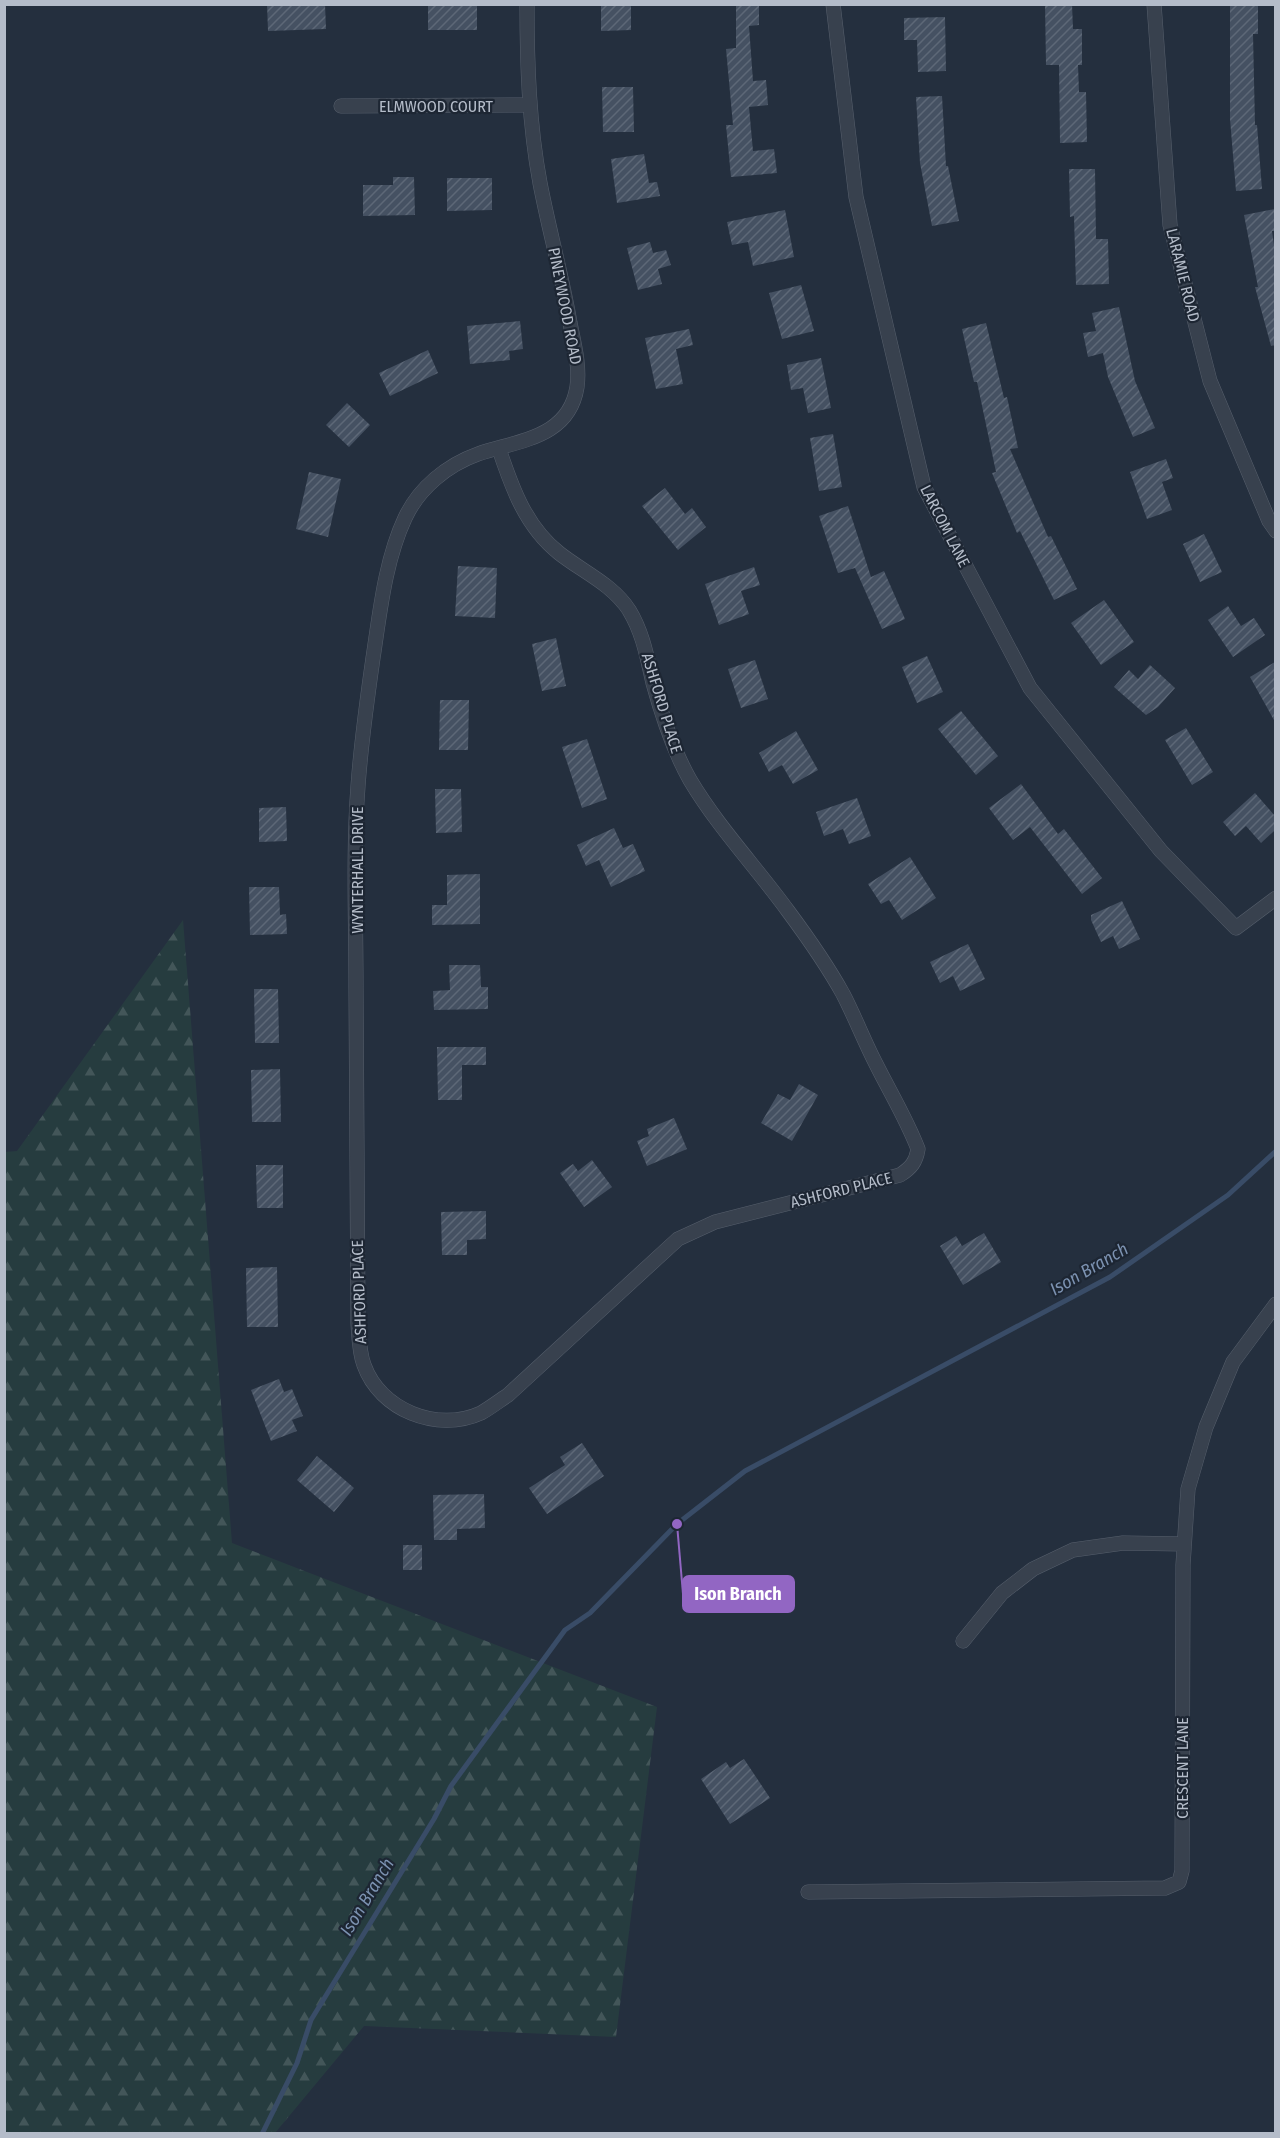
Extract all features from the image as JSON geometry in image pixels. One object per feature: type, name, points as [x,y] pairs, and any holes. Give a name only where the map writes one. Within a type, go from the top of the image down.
[{"type":"street","name":"PINEYWOOD ROAD","points":[[380,617],[387,576],[398,538],[411,507],[434,479],[468,459],[539,435],[560,423],[574,402],[579,375],[566,297],[533,141],[527,48],[528,4]]},
{"type":"street","name":"LARCOM LANE","points":[[832,4],[856,197],[924,486],[1030,688],[1161,851],[1236,928],[1275,898]]},
{"type":"street","name":"LARAMIE ROAD","points":[[1154,4],[1170,225],[1210,381],[1275,531]]},
{"type":"street","name":"ELMWOOD COURT","points":[[341,106],[530,105]]},
{"type":"street","name":"ASHFORD PLACE","points":[[356,1124],[358,1323],[364,1366],[384,1395],[402,1410],[422,1418],[441,1420],[461,1419],[480,1413],[508,1395],[660,1253],[678,1239],[715,1222],[900,1175],[910,1168],[916,1159],[918,1149],[913,1136],[843,994],[787,909],[705,804],[689,779],[667,729],[638,627],[619,596],[558,553],[529,520],[509,480],[499,449]]},
{"type":"street","name":"WYNTERHALL DRIVE","points":[[356,1124],[358,787],[366,707],[380,617]]},
{"type":"street","name":"CRESCENT LANE","points":[[808,1892],[1166,1888],[1179,1882],[1182,1871],[1184,1544],[1188,1489],[1206,1427],[1233,1362],[1275,1304]]},
{"type":"street","points":[[963,1641],[1002,1593],[1033,1569],[1074,1550],[1123,1543],[1184,1544]]},
{"type":"green space","points":[[183,920],[232,1543],[657,1707],[616,2037],[364,2026],[275,2133],[5,2133],[5,1152],[17,1151]]},
{"type":"building","points":[[267,4],[325,4],[326,29],[268,31]]},
{"type":"building","points":[[428,4],[477,4],[477,30],[428,30]]},
{"type":"building","points":[[601,4],[631,4],[631,30],[601,31]]},
{"type":"building","points":[[736,4],[759,4],[759,25],[749,26],[753,81],[766,80],[768,105],[749,107],[753,151],[774,149],[777,173],[731,177],[726,125],[733,125],[726,49],[736,48]]},
{"type":"building","points":[[1045,4],[1072,4],[1073,29],[1082,29],[1082,65],[1078,65],[1079,92],[1086,92],[1087,142],[1060,143],[1059,65],[1046,65]]},
{"type":"building","points":[[1230,4],[1258,4],[1258,34],[1253,34],[1255,125],[1257,125],[1262,189],[1236,191],[1230,119]]},
{"type":"building","points":[[945,17],[946,71],[918,72],[917,40],[904,40],[904,18]]},
{"type":"building","points":[[602,87],[633,87],[634,132],[603,132]]},
{"type":"building","points":[[942,96],[946,166],[948,166],[959,221],[932,226],[920,163],[916,97]]},
{"type":"building","points":[[644,154],[649,183],[657,182],[660,196],[617,203],[611,159]]},
{"type":"building","points":[[1069,169],[1095,169],[1096,239],[1108,239],[1109,284],[1076,285],[1074,216],[1070,217]]},
{"type":"building","points":[[393,177],[414,177],[415,215],[363,216],[363,185],[393,185]]},
{"type":"building","points":[[447,178],[492,178],[492,210],[447,211]]},
{"type":"building","points":[[1275,209],[1275,231],[1272,231],[1275,252],[1275,345],[1271,346],[1255,287],[1258,287],[1244,215]]},
{"type":"building","points":[[785,210],[794,257],[753,266],[748,242],[732,245],[727,222]]},
{"type":"building","points":[[650,242],[653,253],[666,250],[671,265],[658,269],[662,284],[638,290],[627,248]]},
{"type":"building","points":[[801,285],[814,331],[782,339],[769,293]]},
{"type":"building","points":[[1119,307],[1135,381],[1155,428],[1133,437],[1108,377],[1103,353],[1088,357],[1083,333],[1096,331],[1092,313]]},
{"type":"building","points":[[520,321],[523,349],[509,351],[510,360],[470,364],[467,326]]},
{"type":"building","points":[[986,323],[1004,398],[1007,397],[1018,448],[1010,449],[1048,537],[1051,536],[1077,589],[1054,600],[1020,531],[1017,533],[992,473],[996,472],[977,382],[974,382],[962,329]]},
{"type":"building","points":[[689,329],[693,345],[676,349],[683,384],[656,389],[645,338]]},
{"type":"building","points":[[428,350],[438,373],[390,396],[379,373]]},
{"type":"building","points":[[821,358],[831,408],[808,413],[803,388],[791,390],[787,365]]},
{"type":"building","points":[[347,403],[370,425],[349,447],[326,425]]},
{"type":"building","points":[[833,434],[842,487],[819,491],[810,438]]},
{"type":"building","points":[[1166,459],[1173,478],[1162,482],[1172,510],[1147,519],[1130,472]]},
{"type":"building","points":[[309,472],[341,479],[328,537],[296,529]]},
{"type":"building","points":[[665,488],[685,514],[692,508],[706,527],[678,550],[642,506]]},
{"type":"building","points":[[848,506],[871,577],[884,571],[905,619],[882,629],[855,568],[838,573],[819,516]]},
{"type":"building","points":[[1204,534],[1222,572],[1200,582],[1183,544]]},
{"type":"building","points":[[458,566],[497,568],[495,618],[455,616]]},
{"type":"building","points":[[754,567],[760,585],[741,591],[749,614],[719,625],[705,584]]},
{"type":"building","points":[[1104,600],[1134,642],[1101,665],[1071,623]]},
{"type":"building","points":[[1228,606],[1241,626],[1254,618],[1265,635],[1233,657],[1208,620]]},
{"type":"building","points":[[556,638],[566,686],[542,691],[532,644]]},
{"type":"building","points":[[927,656],[943,692],[917,703],[902,667]]},
{"type":"building","points":[[755,660],[768,699],[741,708],[728,669]]},
{"type":"building","points":[[1275,662],[1275,722],[1250,677]]},
{"type":"building","points":[[1150,665],[1175,688],[1158,707],[1146,715],[1114,687],[1129,670],[1138,679]]},
{"type":"building","points":[[440,700],[469,700],[468,750],[439,750]]},
{"type":"building","points":[[961,711],[998,756],[976,775],[938,729]]},
{"type":"building","points":[[1186,728],[1213,772],[1192,785],[1165,740]]},
{"type":"building","points":[[796,731],[818,770],[793,784],[782,765],[769,772],[759,753]]},
{"type":"building","points":[[587,739],[607,799],[582,808],[562,747]]},
{"type":"building","points":[[1021,784],[1058,834],[1064,829],[1102,878],[1082,894],[1030,827],[1013,840],[989,808]]},
{"type":"building","points":[[435,789],[461,789],[462,832],[436,833]]},
{"type":"building","points":[[1255,793],[1275,816],[1275,830],[1261,843],[1246,826],[1235,836],[1223,822]]},
{"type":"building","points":[[857,798],[871,836],[849,844],[843,829],[824,836],[816,812]]},
{"type":"building","points":[[286,807],[287,841],[259,842],[259,808]]},
{"type":"building","points":[[614,828],[623,848],[633,844],[645,871],[611,887],[599,860],[586,866],[577,845]]},
{"type":"building","points":[[910,857],[936,898],[902,920],[889,900],[881,904],[868,884]]},
{"type":"building","points":[[480,874],[480,924],[432,925],[432,905],[447,905],[447,875]]},
{"type":"building","points":[[249,887],[279,887],[280,915],[286,914],[287,934],[250,935]]},
{"type":"building","points":[[1122,901],[1140,939],[1119,949],[1113,936],[1101,942],[1091,915]]},
{"type":"building","points":[[968,944],[985,979],[960,991],[953,976],[940,983],[930,962]]},
{"type":"building","points":[[449,965],[480,965],[481,987],[488,987],[488,1009],[434,1010],[433,991],[450,990]]},
{"type":"building","points":[[254,989],[278,989],[279,1043],[255,1043]]},
{"type":"building","points":[[437,1047],[486,1047],[486,1065],[462,1065],[462,1100],[438,1100]]},
{"type":"building","points":[[280,1069],[281,1122],[252,1122],[251,1070]]},
{"type":"building","points":[[799,1084],[818,1095],[792,1141],[761,1123],[778,1094],[790,1100]]},
{"type":"building","points":[[674,1118],[687,1149],[647,1166],[637,1141],[649,1136],[647,1129]]},
{"type":"building","points":[[592,1160],[612,1187],[584,1207],[560,1173],[573,1164],[578,1171]]},
{"type":"building","points":[[256,1165],[283,1165],[283,1208],[257,1208]]},
{"type":"building","points":[[486,1211],[486,1239],[467,1240],[467,1255],[442,1255],[441,1212]]},
{"type":"building","points":[[984,1233],[1001,1262],[963,1285],[940,1246],[956,1236],[962,1246]]},
{"type":"building","points":[[277,1267],[278,1327],[247,1327],[246,1268]]},
{"type":"building","points":[[279,1379],[284,1392],[292,1389],[303,1416],[292,1420],[297,1431],[271,1441],[251,1390]]},
{"type":"building","points":[[582,1443],[604,1476],[547,1514],[529,1488],[565,1465],[560,1457]]},
{"type":"building","points":[[317,1456],[354,1488],[334,1512],[297,1480]]},
{"type":"building","points":[[484,1494],[485,1528],[457,1529],[457,1540],[434,1540],[433,1495]]},
{"type":"building","points":[[403,1545],[422,1545],[422,1570],[403,1570]]},
{"type":"building","points":[[744,1759],[770,1798],[730,1824],[701,1779],[726,1762],[730,1768]]},
{"type":"waterway","name":"Ison Branch","points":[[262,2134],[297,2063],[311,2020],[434,1819],[451,1786],[565,1630],[590,1613],[677,1524],[745,1471],[1110,1277],[1228,1195],[1276,1151]]},
{"type":"place","name":"Ison Branch","points":[[677,1524]]}]
